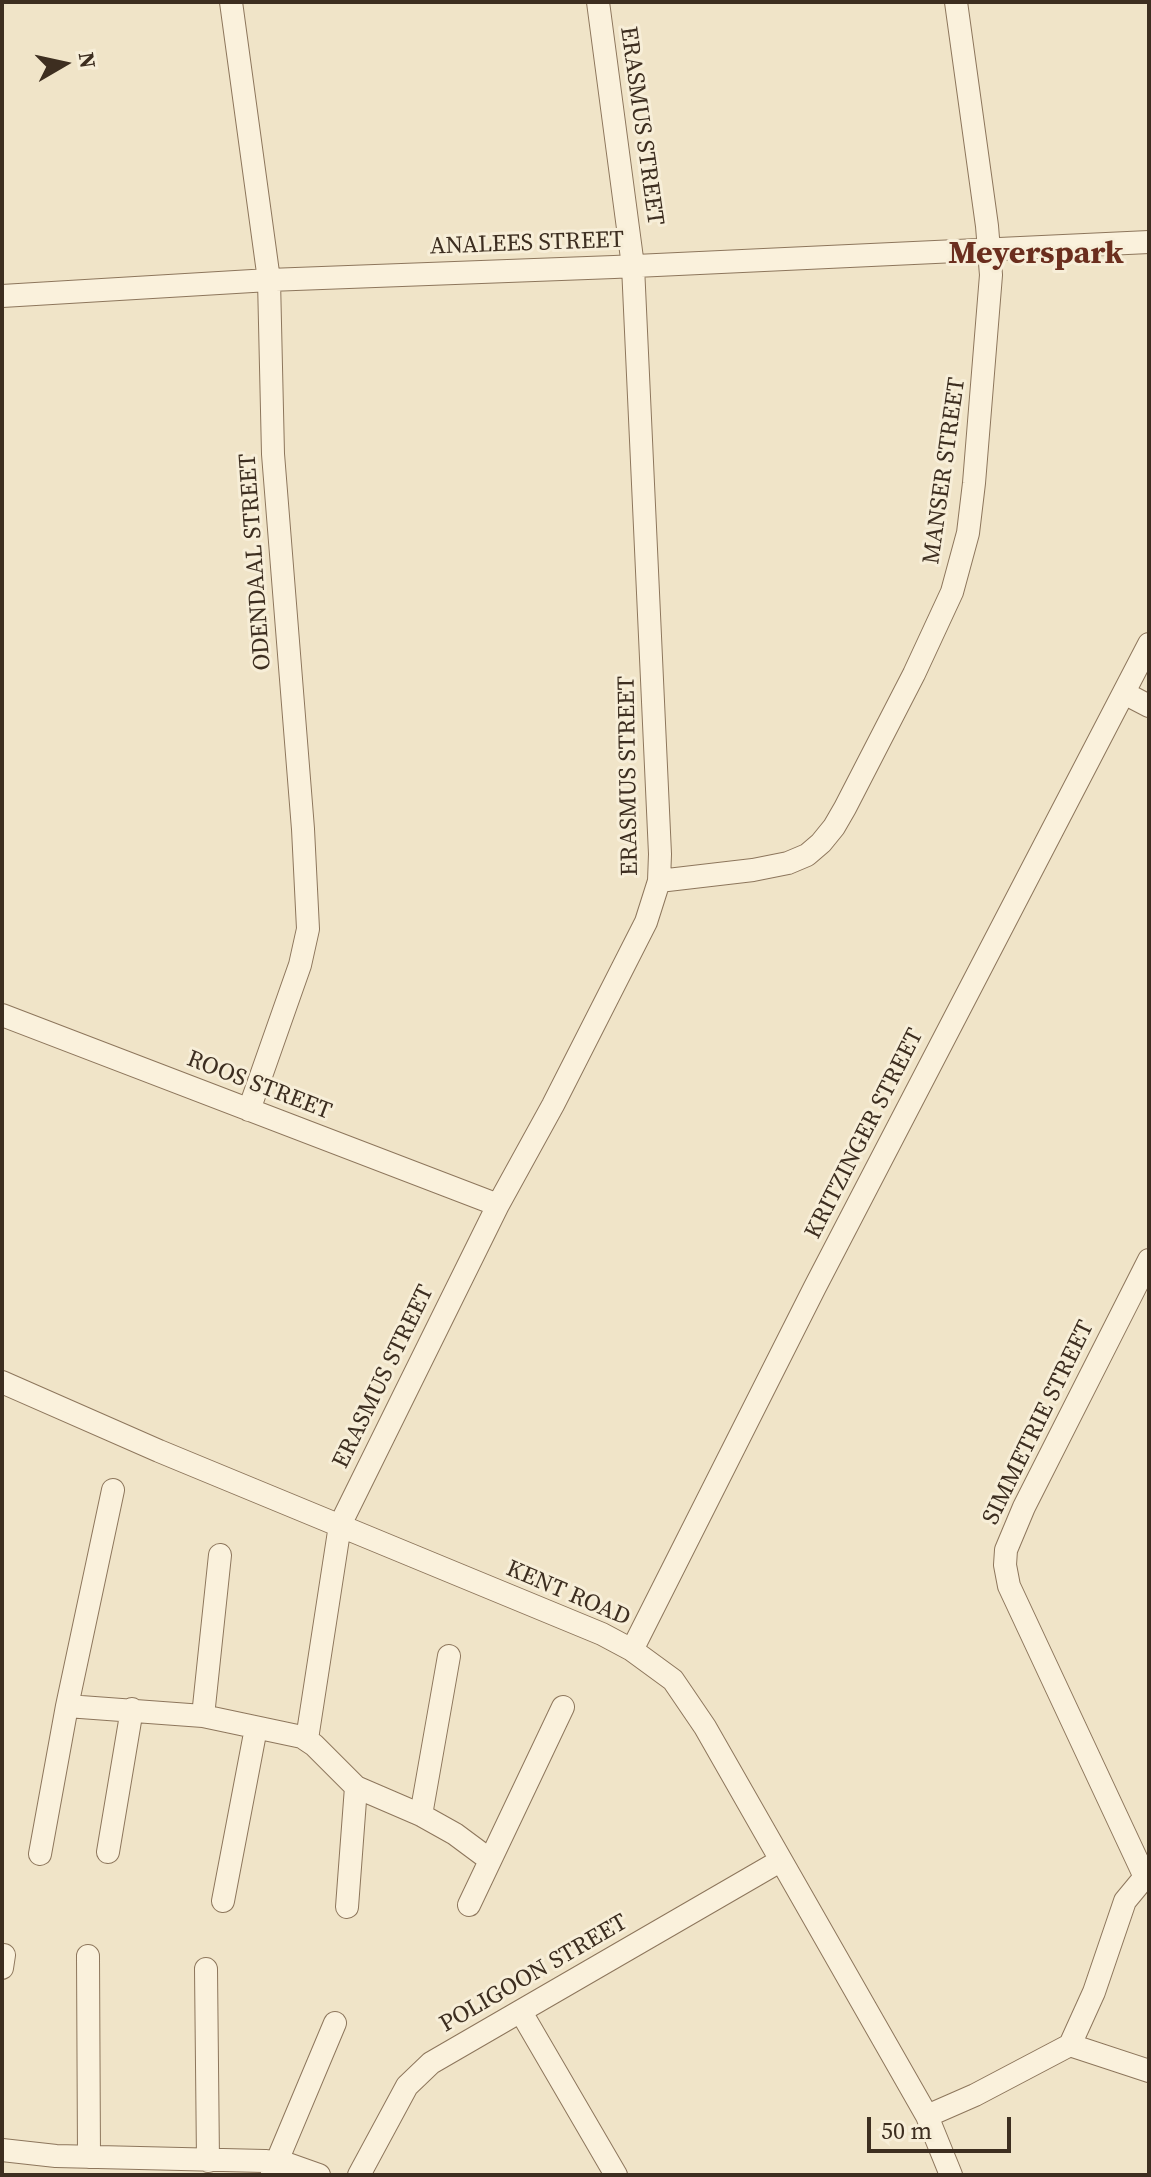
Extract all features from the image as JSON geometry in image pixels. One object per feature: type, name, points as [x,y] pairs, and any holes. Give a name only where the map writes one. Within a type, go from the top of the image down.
[{"type":"street","name":"ODENDAAL STREET","points":[[231,2],[269,280],[273,454],[308,929],[300,965],[249,1110]]},
{"type":"street","name":"ERASMUS STREET","points":[[307,1739],[340,1525],[498,1205],[646,922],[659,881],[659,808],[633,266],[598,2]]},
{"type":"street","name":"MANSER STREET","points":[[659,881],[753,870],[788,863],[807,855],[834,827],[945,612],[961,563],[974,483],[991,275],[956,2]]},
{"type":"street","name":"ANALEES STREET","points":[[2,296],[269,280],[1149,242]]},
{"type":"street","name":"KRITZINGER STREET","points":[[632,1650],[822,1273],[1149,644]]},
{"type":"street","points":[[1124,693],[1149,706]]},
{"type":"street","name":"ROOS STREET","points":[[2,1015],[498,1205]]},
{"type":"street","name":"SIMMETRIE STREET","points":[[1147,1874],[1009,1586],[1005,1565],[1006,1550],[1024,1507],[1149,1260]]},
{"type":"street","name":"KENT ROAD","points":[[2,1382],[602,1634],[632,1650],[673,1680],[688,1700],[927,2116],[951,2175]]},
{"type":"street","points":[[40,1854],[67,1706],[113,1490]]},
{"type":"street","points":[[203,1716],[220,1555]]},
{"type":"street","points":[[421,1815],[449,1656]]},
{"type":"street","points":[[67,1706],[203,1716],[307,1739],[356,1787],[421,1815],[455,1834],[490,1860]]},
{"type":"street","points":[[469,1905],[563,1707]]},
{"type":"street","points":[[108,1852],[132,1709]]},
{"type":"street","points":[[223,1901],[256,1728]]},
{"type":"street","points":[[347,1907],[356,1787]]},
{"type":"street","name":"POLIGOON STREET","points":[[359,2175],[407,2086],[431,2063],[780,1861]]},
{"type":"street","points":[[927,2116],[975,2095],[1070,2045],[1094,1992],[1125,1901],[1147,1874]]},
{"type":"street","points":[[88,1956],[89,2157]]},
{"type":"street","points":[[206,1969],[208,2161]]},
{"type":"street","points":[[521,2012],[616,2175]]},
{"type":"street","points":[[275,2168],[335,2023]]},
{"type":"street","points":[[1070,2045],[1149,2071]]},
{"type":"street","points":[[2,2150],[89,2157],[115,2166],[208,2161],[319,2175]]},
{"type":"district","name":"Meyerspark","points":[[1036,255]]}]
